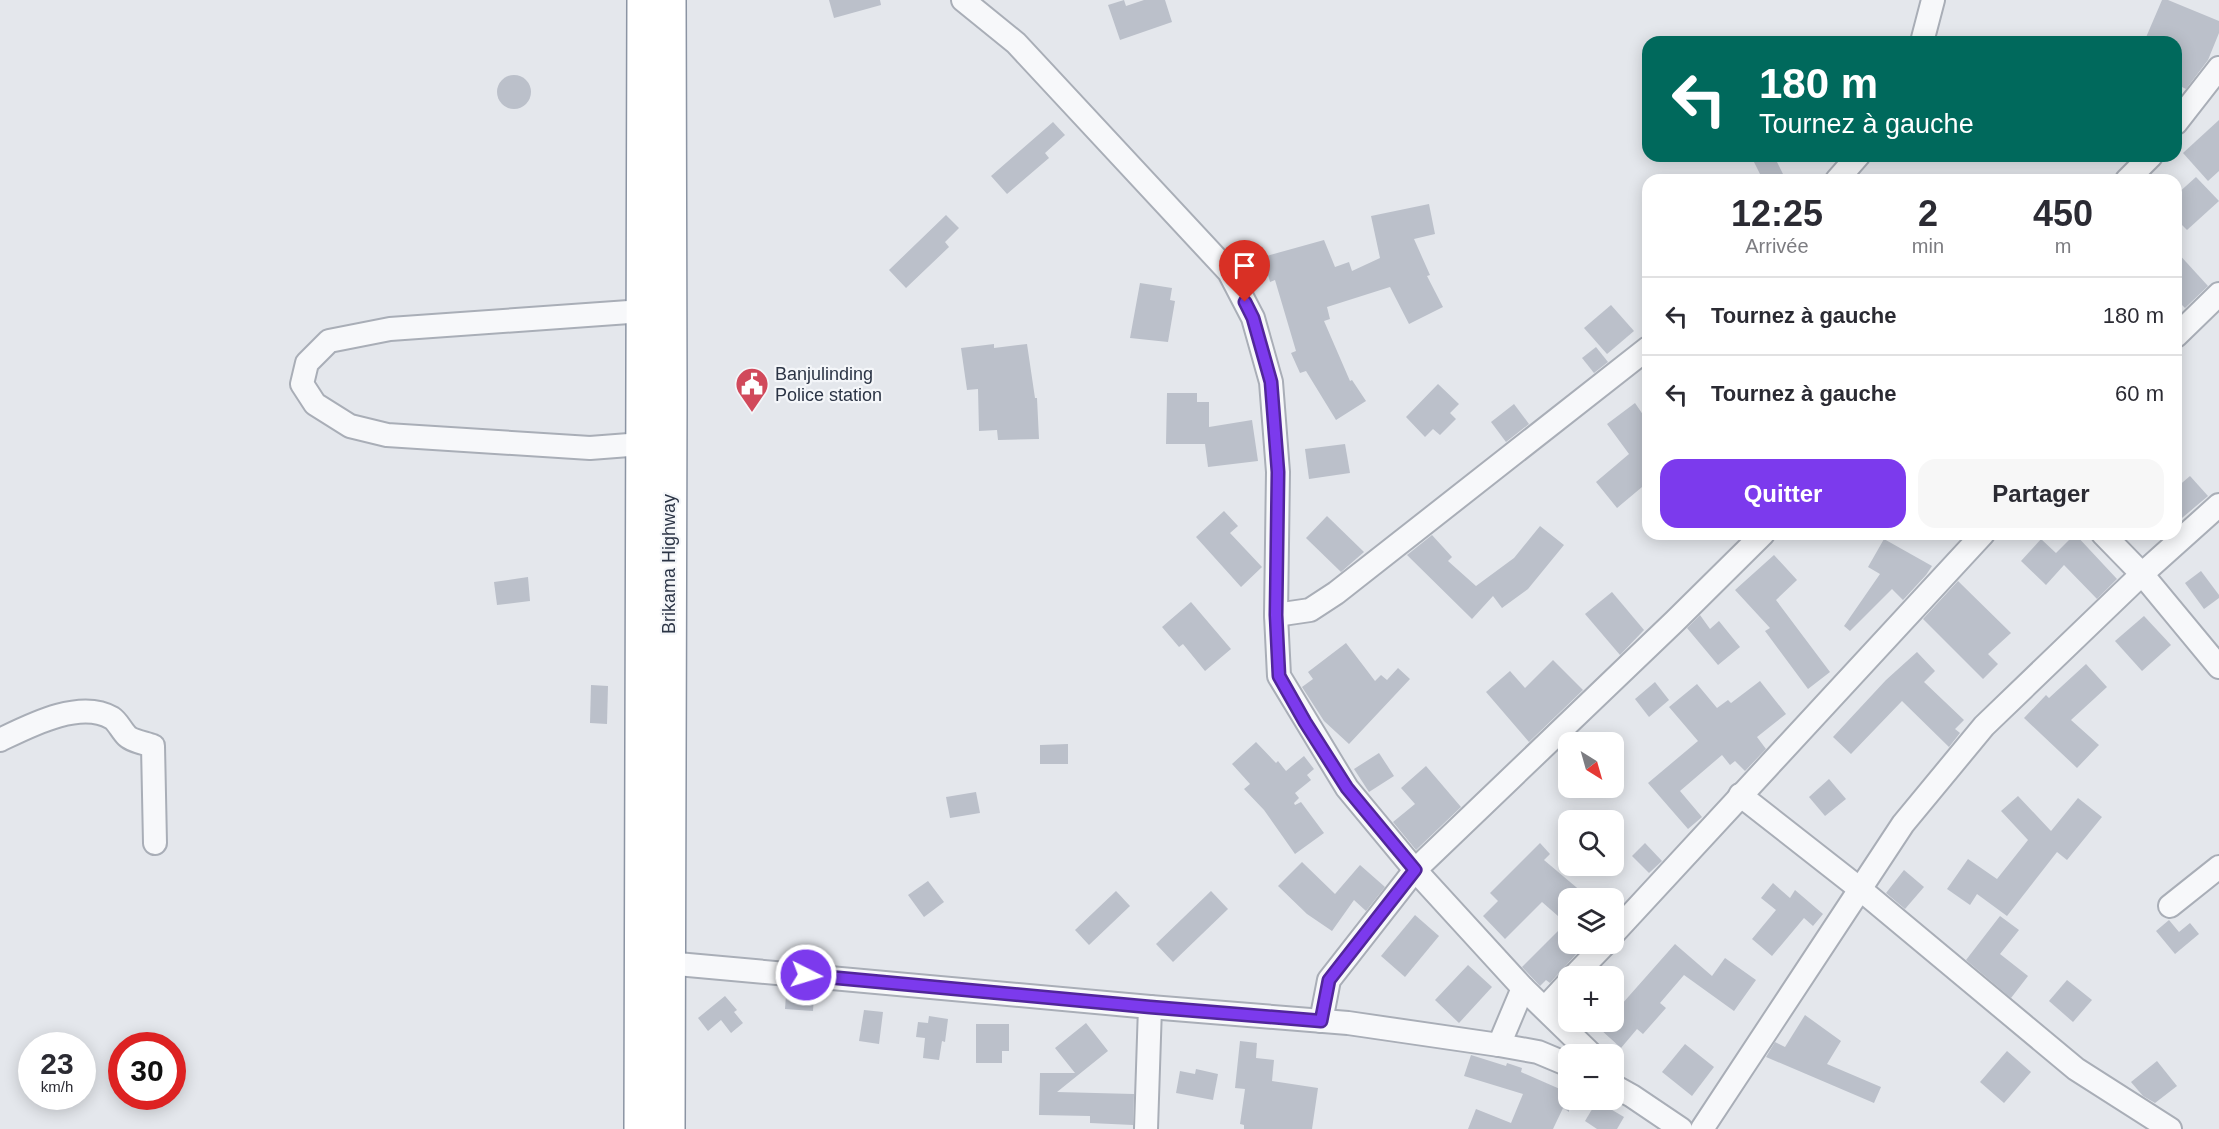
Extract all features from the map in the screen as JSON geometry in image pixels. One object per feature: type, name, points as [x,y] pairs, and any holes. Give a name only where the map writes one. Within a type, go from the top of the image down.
[{"type":"highway","name":"Brikama Highway","points":[[644,0],[656,181],[655,962],[668,1129]]},
{"type":"highway","name":"Brikama Highway","points":[[656,587],[642,444],[643,311],[656,181],[669,0]]},
{"type":"highway","name":"Brikama Highway","points":[[641,1129],[655,962]]},
{"type":"street","points":[[963,0],[1016,43],[1229,272],[1253,318],[1271,382],[1278,472],[1276,615],[1279,676],[1347,788],[1415,870],[1523,988],[1581,1044]]},
{"type":"street","points":[[1924,36],[1933,0]]},
{"type":"street","points":[[2182,115],[2219,68]]},
{"type":"street","points":[[1843,174],[1853,162]]},
{"type":"street","points":[[2133,174],[2145,162]]},
{"type":"street","points":[[2182,330],[2219,294]]},
{"type":"street","points":[[642,444],[590,448],[387,435],[350,426],[315,404],[302,384],[307,363],[329,341],[390,329],[643,311]]},
{"type":"street","points":[[1276,615],[1310,610],[1336,593],[1642,353]]},
{"type":"street","points":[[2182,538],[2219,505]]},
{"type":"street","points":[[1321,1021],[1329,980],[1415,870],[1757,540]]},
{"type":"street","points":[[1624,922],[1977,540]]},
{"type":"street","points":[[2109,540],[2142,574],[2219,667]]},
{"type":"street","points":[[1702,1129],[1903,824],[1984,726],[2180,540]]},
{"type":"street","points":[[0,740],[34,724],[67,714],[98,712],[114,719],[128,738],[153,746],[155,843]]},
{"type":"street","points":[[1740,795],[1860,889],[2076,1069],[2170,1129]]},
{"type":"street","points":[[2170,906],[2219,867]]},
{"type":"street","points":[[1584,966],[1595,954]]},
{"type":"street","points":[[655,962],[1348,1023],[1500,1045],[1538,1052],[1558,1060]]},
{"type":"street","points":[[1500,1045],[1523,988]]},
{"type":"street","points":[[1545,1008],[1558,994]]},
{"type":"street","points":[[1146,1129],[1150,1007]]},
{"type":"street","points":[[1624,1092],[1681,1129]]},
{"type":"building","points":[[829,0],[880,0],[881,5],[834,18]]},
{"type":"building","points":[[1124,0],[1126,6],[1144,0],[1165,0],[1172,22],[1120,40],[1108,5]]},
{"type":"building","points":[[2162,0],[2168,0],[2219,21],[2219,33],[2208,60],[2186,89],[2182,87],[2182,36],[2147,36]]},
{"type":"building","points":[[514,75],[526,80],[531,92],[526,104],[514,109],[502,104],[497,92],[502,80]]},
{"type":"building","points":[[2219,120],[2219,171],[2208,181],[2183,153]]},
{"type":"building","points":[[1053,122],[1065,135],[1045,153],[1049,158],[1007,194],[991,176]]},
{"type":"building","points":[[1754,162],[1777,162],[1783,174],[1760,174]]},
{"type":"building","points":[[2196,177],[2219,201],[2187,230],[2182,225],[2182,190]]},
{"type":"building","points":[[1429,204],[1435,234],[1414,239],[1430,275],[1427,276],[1443,307],[1409,324],[1390,287],[1327,307],[1330,319],[1324,321],[1350,381],[1352,380],[1366,401],[1336,420],[1306,371],[1300,373],[1291,353],[1296,351],[1275,280],[1270,282],[1263,257],[1324,240],[1335,267],[1349,262],[1352,271],[1380,258],[1371,216]]},
{"type":"building","points":[[946,215],[959,228],[945,242],[949,247],[906,288],[889,270]]},
{"type":"building","points":[[2182,258],[2208,286],[2185,308],[2182,305]]},
{"type":"building","points":[[1140,283],[1172,288],[1170,300],[1175,301],[1168,342],[1130,338]]},
{"type":"building","points":[[1611,305],[1634,331],[1607,354],[1584,328]]},
{"type":"building","points":[[994,344],[994,348],[1027,344],[1035,398],[1037,398],[1039,439],[998,440],[997,430],[979,431],[978,389],[967,390],[961,348]]},
{"type":"building","points":[[1596,347],[1608,362],[1594,373],[1582,358]]},
{"type":"building","points":[[1438,384],[1459,404],[1450,413],[1456,419],[1440,435],[1433,429],[1425,437],[1406,417]]},
{"type":"building","points":[[1167,393],[1197,393],[1197,402],[1209,402],[1209,427],[1252,420],[1258,461],[1208,467],[1205,444],[1166,444]]},
{"type":"building","points":[[1635,403],[1642,413],[1642,487],[1617,508],[1596,482],[1629,454],[1607,424]]},
{"type":"building","points":[[1514,404],[1529,424],[1506,442],[1491,422]]},
{"type":"building","points":[[1345,444],[1350,473],[1309,479],[1305,449]]},
{"type":"building","points":[[2190,476],[2208,496],[2182,518],[2182,483]]},
{"type":"building","points":[[1224,511],[1238,526],[1230,533],[1262,567],[1241,587],[1196,537]]},
{"type":"building","points":[[1327,516],[1364,552],[1341,572],[1306,538]]},
{"type":"building","points":[[1540,526],[1564,545],[1528,589],[1502,608],[1493,596],[1472,619],[1407,555],[1432,535],[1452,557],[1448,561],[1476,586],[1514,558]]},
{"type":"building","points":[[1883,540],[1932,566],[1903,600],[1892,589],[1850,631],[1844,626],[1880,574],[1868,567]]},
{"type":"building","points":[[2040,540],[2056,553],[2069,540],[2081,540],[2117,579],[2097,599],[2064,565],[2046,585],[2021,561]]},
{"type":"building","points":[[1774,555],[1797,580],[1776,600],[1830,672],[1808,689],[1765,631],[1770,628],[1735,590]]},
{"type":"building","points":[[2201,571],[2219,595],[2219,598],[2204,609],[2185,583]]},
{"type":"building","points":[[528,577],[530,601],[497,605],[494,582]]},
{"type":"building","points":[[1958,581],[2011,633],[1988,654],[1998,664],[1983,679],[1923,619]]},
{"type":"building","points":[[1612,592],[1644,630],[1620,655],[1585,614]]},
{"type":"building","points":[[1191,602],[1231,649],[1205,671],[1183,644],[1179,647],[1162,627]]},
{"type":"building","points":[[1700,615],[1710,629],[1719,621],[1740,647],[1718,665],[1687,628]]},
{"type":"building","points":[[2144,616],[2171,645],[2142,671],[2115,641]]},
{"type":"building","points":[[1346,643],[1375,681],[1381,675],[1387,680],[1398,668],[1410,679],[1349,744],[1324,721],[1302,687],[1313,679],[1308,672]]},
{"type":"building","points":[[1917,652],[1935,671],[1924,682],[1964,720],[1955,729],[1960,733],[1949,747],[1902,701],[1851,754],[1833,737],[1886,680]]},
{"type":"building","points":[[1553,660],[1583,690],[1529,742],[1486,692],[1510,671],[1525,688]]},
{"type":"building","points":[[2086,664],[2107,687],[2071,720],[2099,745],[2077,768],[2024,718],[2046,695],[2049,698]]},
{"type":"building","points":[[1760,681],[1786,714],[1757,737],[1766,749],[1745,771],[1735,761],[1730,765],[1722,755],[1680,791],[1702,817],[1688,829],[1648,783],[1698,741],[1669,707],[1697,684],[1717,708],[1728,700],[1731,703]]},
{"type":"building","points":[[1655,682],[1669,700],[1649,717],[1635,699]]},
{"type":"building","points":[[591,685],[608,686],[607,724],[590,723]]},
{"type":"building","points":[[1256,742],[1286,771],[1304,756],[1314,769],[1307,775],[1311,780],[1295,793],[1299,798],[1294,803],[1295,805],[1301,802],[1324,833],[1295,854],[1264,810],[1244,789],[1250,784],[1232,764]]},
{"type":"building","points":[[1068,744],[1068,764],[1040,764],[1040,745]]},
{"type":"building","points":[[1379,753],[1394,776],[1369,792],[1354,769]]},
{"type":"building","points":[[1426,766],[1461,807],[1416,850],[1393,822],[1415,804],[1401,788]]},
{"type":"building","points":[[1829,779],[1846,799],[1825,816],[1809,797]]},
{"type":"building","points":[[976,792],[980,813],[950,818],[946,797]]},
{"type":"building","points":[[2018,796],[2051,831],[2078,798],[2102,817],[2067,860],[2057,852],[2007,916],[1977,894],[1970,905],[1947,889],[1968,859],[1997,879],[2028,840],[2001,811]]},
{"type":"building","points":[[1540,843],[1550,854],[1544,860],[1558,872],[1558,876],[1563,876],[1577,888],[1558,888],[1558,916],[1542,902],[1505,939],[1483,916],[1498,901],[1490,893]]},
{"type":"building","points":[[1645,843],[1662,861],[1649,873],[1632,856]]},
{"type":"building","points":[[1302,862],[1335,894],[1360,865],[1385,887],[1366,911],[1354,900],[1332,931],[1307,914],[1278,886]]},
{"type":"building","points":[[1904,870],[1924,887],[1905,909],[1886,893]]},
{"type":"building","points":[[928,881],[944,902],[924,917],[908,895]]},
{"type":"building","points":[[1773,883],[1790,898],[1795,890],[1823,914],[1813,926],[1804,918],[1772,956],[1752,939],[1776,910],[1761,898]]},
{"type":"building","points":[[1116,891],[1130,906],[1089,945],[1075,930]]},
{"type":"building","points":[[1211,891],[1228,909],[1173,962],[1156,944]]},
{"type":"building","points":[[1415,915],[1439,936],[1405,977],[1381,956]]},
{"type":"building","points":[[2000,916],[2019,930],[2000,954],[2028,976],[2011,998],[1966,960]]},
{"type":"building","points":[[2169,920],[2179,932],[2190,923],[2199,934],[2175,954],[2156,931]]},
{"type":"building","points":[[1558,931],[1558,954],[1576,954],[1565,966],[1558,966],[1558,974],[1550,983],[1546,980],[1540,986],[1522,967]]},
{"type":"building","points":[[1675,944],[1712,976],[1725,958],[1756,980],[1734,1011],[1684,975],[1660,1003],[1666,1008],[1643,1034],[1637,1029],[1624,1044],[1617,1044],[1603,1032],[1624,1032],[1624,1002]]},
{"type":"building","points":[[1468,965],[1492,987],[1459,1023],[1435,1000]]},
{"type":"building","points":[[2067,980],[2092,1000],[2073,1022],[2049,1001]]},
{"type":"building","points":[[786,995],[814,996],[813,1011],[785,1009]]},
{"type":"building","points":[[725,996],[737,1010],[734,1012],[743,1023],[731,1033],[721,1020],[708,1031],[698,1018]]},
{"type":"building","points":[[864,1010],[883,1012],[879,1044],[859,1041]]},
{"type":"building","points":[[1805,1015],[1841,1041],[1827,1064],[1881,1087],[1874,1103],[1766,1057],[1775,1042],[1785,1047]]},
{"type":"building","points":[[929,1016],[948,1019],[945,1042],[942,1041],[939,1060],[923,1058],[925,1038],[916,1037],[918,1022],[928,1023]]},
{"type":"building","points":[[1086,1023],[1108,1051],[1057,1092],[1134,1094],[1133,1125],[1090,1123],[1090,1116],[1039,1115],[1040,1073],[1075,1073],[1055,1048]]},
{"type":"building","points":[[976,1024],[1009,1024],[1009,1051],[1002,1051],[1002,1063],[976,1063]]},
{"type":"building","points":[[1240,1041],[1257,1043],[1256,1058],[1274,1060],[1272,1081],[1318,1088],[1312,1129],[1244,1129],[1244,1125],[1240,1124],[1245,1089],[1235,1088]]},
{"type":"building","points":[[1685,1044],[1714,1067],[1692,1096],[1662,1072]]},
{"type":"building","points":[[2007,1051],[2031,1072],[2004,1103],[1980,1082]]},
{"type":"building","points":[[1471,1055],[1506,1066],[1507,1063],[1522,1068],[1521,1072],[1558,1088],[1558,1110],[1562,1110],[1553,1129],[1468,1129],[1476,1109],[1511,1123],[1523,1094],[1464,1076]]},
{"type":"building","points":[[2157,1061],[2177,1086],[2155,1103],[2143,1096],[2131,1082]]},
{"type":"building","points":[[1196,1069],[1218,1074],[1213,1100],[1176,1093],[1180,1071],[1195,1074]]},
{"type":"building","points":[[1592,1110],[1612,1110],[1624,1117],[1617,1129],[1597,1129],[1585,1121]]},
{"type":"place","name":"Banjulinding Police station","points":[[752,413]]},
{"type":"route","points":[[806,975],[1321,1021],[1329,980],[1415,870],[1347,788],[1279,676],[1276,615],[1278,472],[1271,382],[1253,318],[1245,302]]}]
